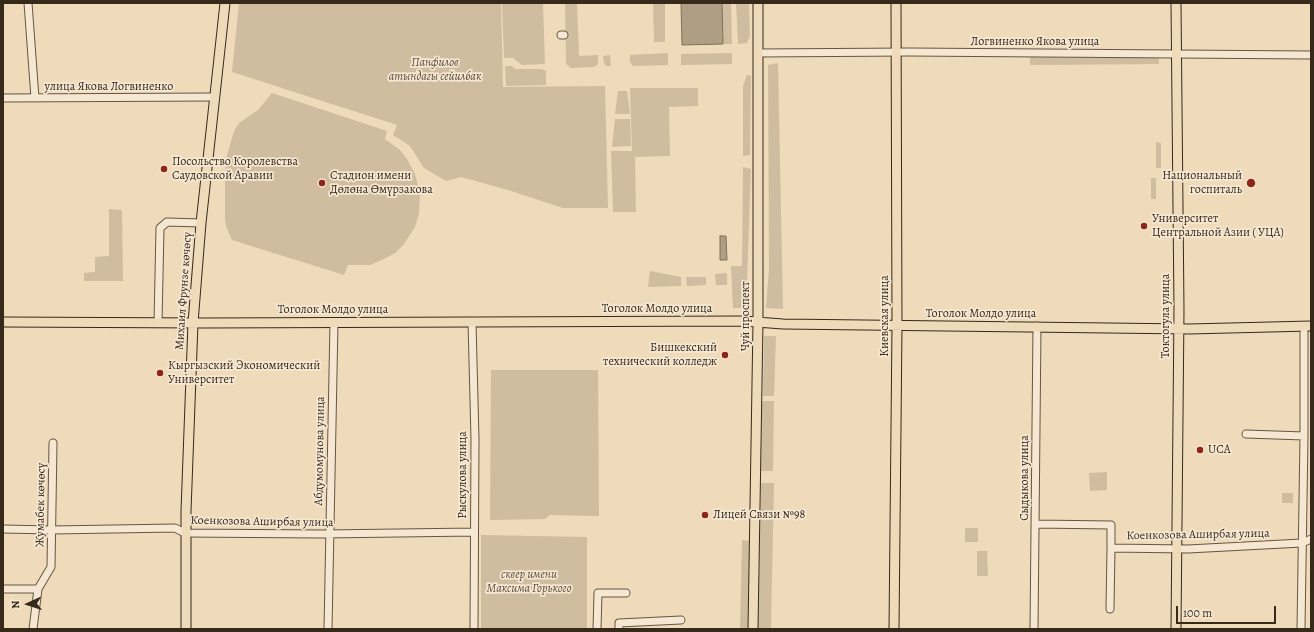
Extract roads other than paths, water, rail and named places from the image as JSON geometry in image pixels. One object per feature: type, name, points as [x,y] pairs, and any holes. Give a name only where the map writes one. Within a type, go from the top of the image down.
[{"type":"main road","name":"Михаил Фрунзе көчөсү","points":[[186,629],[185,533],[193,323],[201,224],[225,3]]},
{"type":"main road","name":"Чуй проспект","points":[[753,629],[758,322],[758,3]]},
{"type":"main road","name":"Киевская улица","points":[[894,629],[898,325],[896,3]]},
{"type":"main road","name":"Токтогула улица","points":[[1176,3],[1179,328],[1176,629]]},
{"type":"main road","name":"Тоголок Молдо улица","points":[[3,322],[193,323],[743,321],[783,324],[1179,328],[1307,326]]},
{"type":"street","points":[[28,3],[34,98]]},
{"type":"street","name":"Логвиненко Якова улица","points":[[758,53],[896,52],[1311,55]]},
{"type":"street","name":"улица Якова Логвиненко","points":[[3,98],[215,97]]},
{"type":"street","points":[[158,323],[160,228],[167,222],[201,224]]},
{"type":"street","name":"Абдумомунова улица","points":[[328,629],[334,322]]},
{"type":"street","name":"Рыскулова улица","points":[[472,322],[474,439],[474,629]]},
{"type":"street","name":"Сыдыкова улица","points":[[1034,629],[1037,326]]},
{"type":"street","points":[[1301,629],[1302,543],[1307,446],[1304,436],[1307,326]]},
{"type":"street","points":[[1246,434],[1304,436]]},
{"type":"street","name":"Жумабек көчөсү","points":[[38,589],[51,567],[53,443]]},
{"type":"street","name":"Коенкозова Аширбая улица","points":[[1036,524],[1111,525],[1111,548],[1177,549],[1302,543],[1311,539]]},
{"type":"street","name":"Коенкозова Аширбая улица","points":[[3,529],[52,530],[175,528],[185,533],[330,534],[474,532]]},
{"type":"street","points":[[1110,609],[1111,548]]},
{"type":"street","points":[[3,589],[38,589],[33,629]]},
{"type":"street","points":[[597,629],[598,593],[626,593]]},
{"type":"street","points":[[619,629],[619,622],[681,620]]},
{"type":"place","name":"Посольство Королевства Саудовской Аравии","points":[[164,169]]},
{"type":"place","name":"Стадион имени Дөлөна Өмүрзакова","points":[[322,183]]},
{"type":"place","name":"Национальный госпиталь","points":[[1251,183]]},
{"type":"place","name":"Университет Центральной Азии ( УЦА)","points":[[1144,226]]},
{"type":"place","name":"Бишкекский технический колледж","points":[[725,355]]},
{"type":"place","name":"Кыргызский Экономический Университет","points":[[160,373]]},
{"type":"place","name":"UCA","points":[[1200,450]]},
{"type":"place","name":"Лицей Связи №98","points":[[705,515]]},
{"type":"park label","name":"Панфилов атындагы сейилбак","points":[[435,70]]},
{"type":"park label","name":"сквер имени Максима Горького","points":[[529,582]]}]
